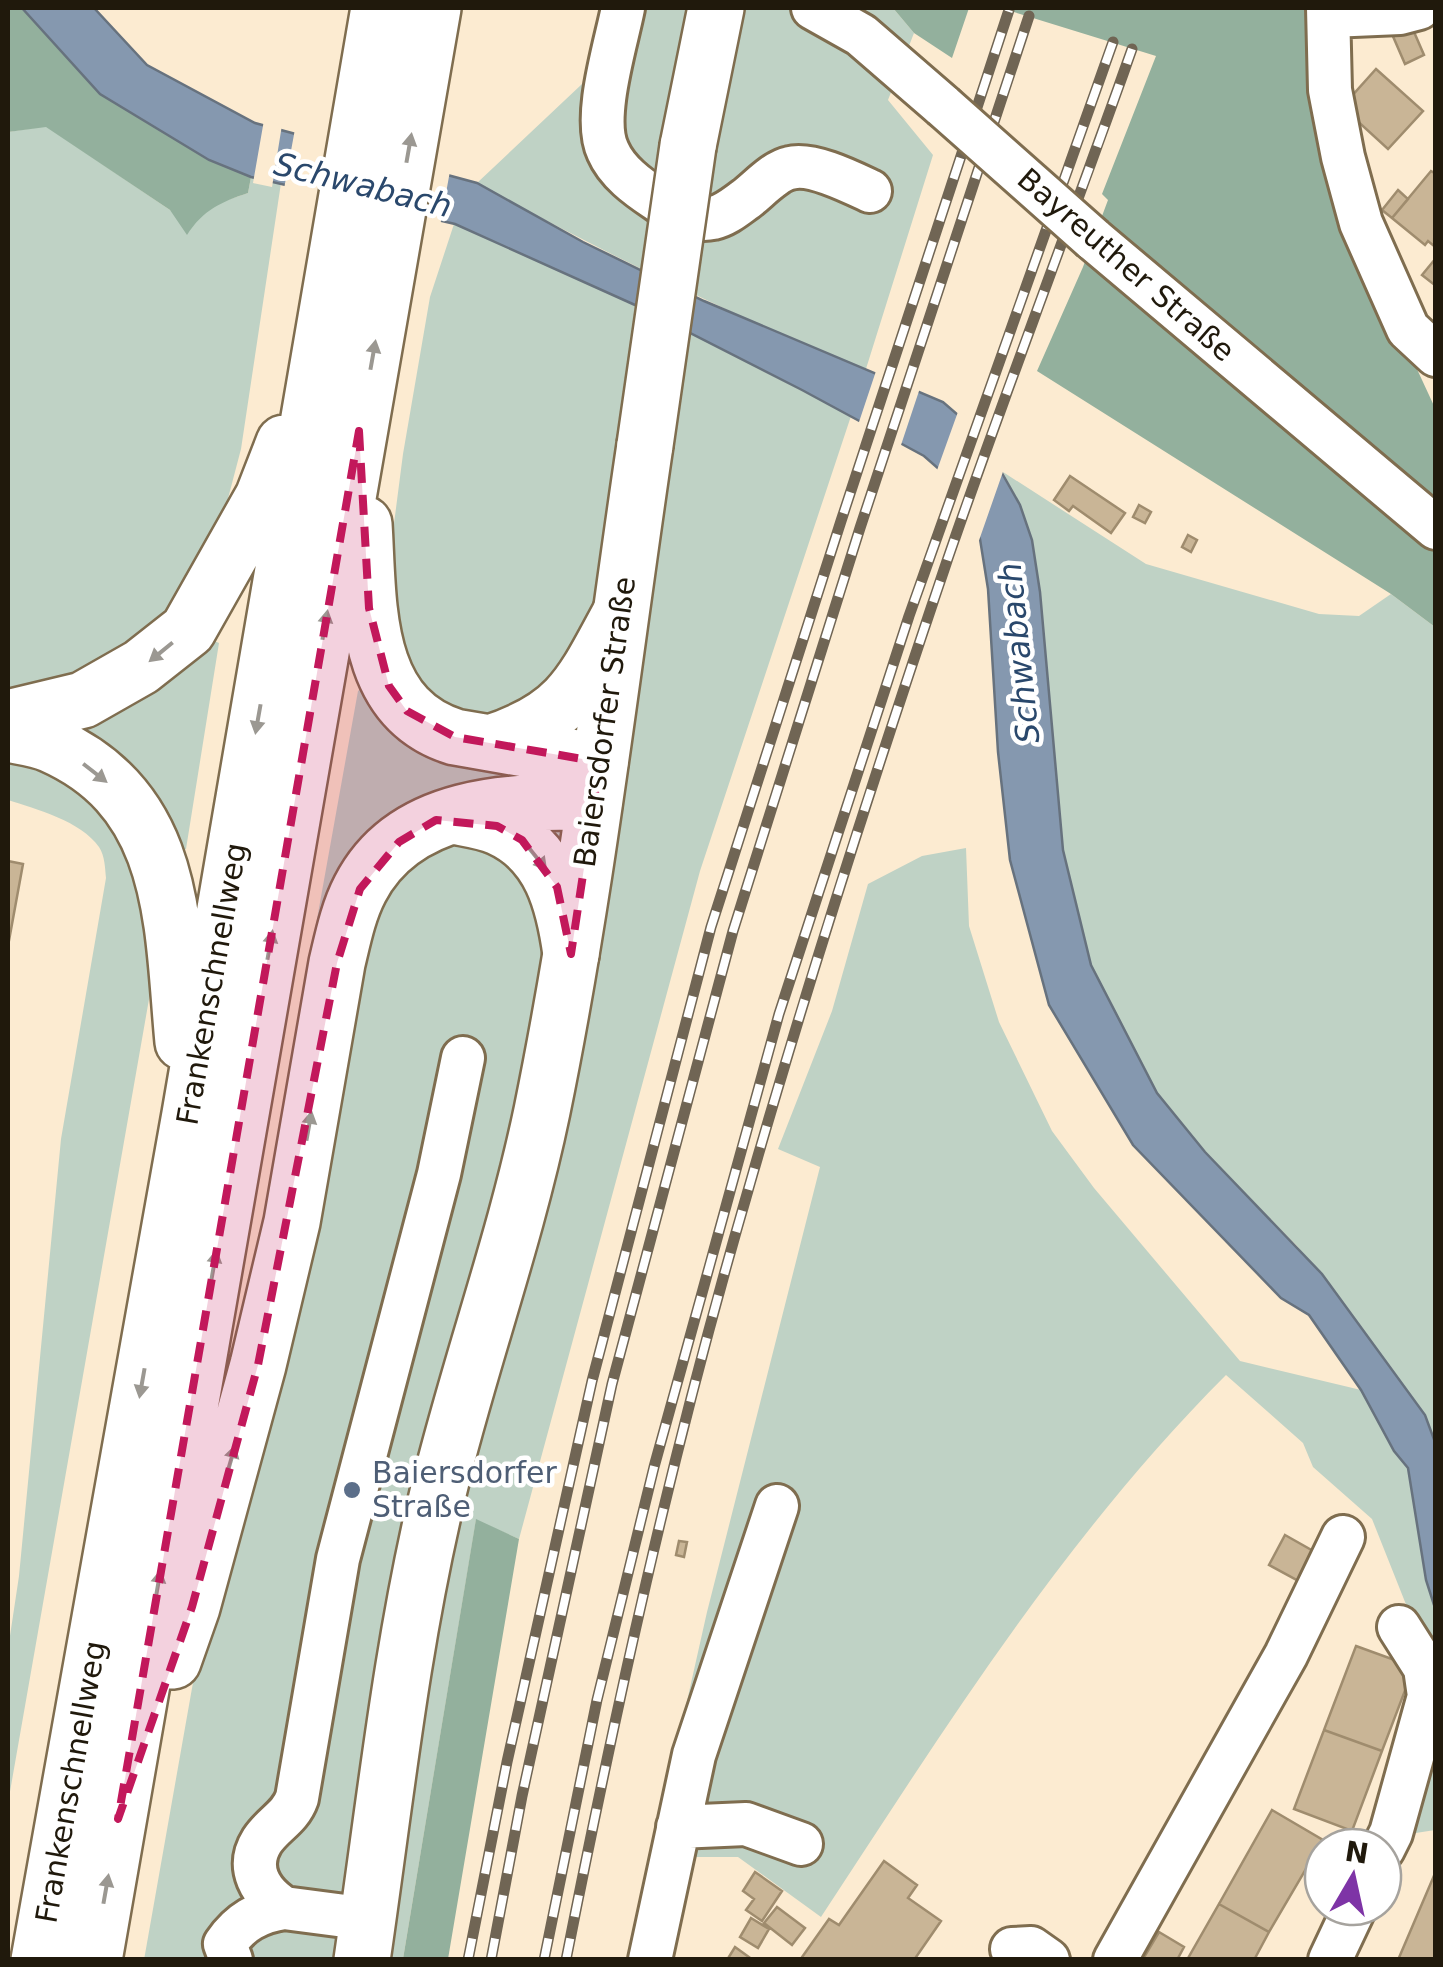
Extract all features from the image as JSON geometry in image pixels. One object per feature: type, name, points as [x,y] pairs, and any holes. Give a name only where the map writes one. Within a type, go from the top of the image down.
[{"type":"main road","name":"Frankenschnellweg","points":[[39,1960],[322,347],[361,275],[423,68],[433,8]]},
{"type":"main road","name":"Baiersdorfer Straße","points":[[365,1939],[392,1732],[418,1581],[462,1402],[526,1184],[571,954],[688,146],[716,8]]},
{"type":"main road","name":"Frankenschnellweg","points":[[94,1960],[359,431],[361,275],[376,28]]},
{"type":"main road","points":[[8,718],[84,700],[141,668],[188,630],[262,497],[322,347]]},
{"type":"main road","points":[[359,431],[369,608],[389,686],[407,711],[432,730],[490,743],[597,783]]},
{"type":"main road","points":[[490,743],[524,732],[570,699],[620,614]]},
{"type":"main road","points":[[8,734],[51,744],[99,774],[144,823],[169,894],[190,1114]]},
{"type":"main road","points":[[118,1820],[192,1607],[258,1365],[292,1222],[347,922],[360,889],[380,859],[420,828],[492,805],[534,800],[597,783]]},
{"type":"main road","points":[[453,816],[497,826],[522,840],[542,861],[558,886],[571,954]]},
{"type":"street","points":[[623,8],[602,119],[603,138],[609,155],[637,186],[674,211],[698,218],[715,218],[732,210],[788,168],[802,167],[840,177],[870,191]]},
{"type":"street","name":"Bayreuther Straße","points":[[813,8],[860,35],[1093,240],[1436,528]]},
{"type":"street","points":[[1419,8],[1400,13],[1329,12],[1330,90],[1342,157],[1361,223],[1408,329],[1436,356]]},
{"type":"street","points":[[365,1939],[284,1908],[261,1890],[256,1868],[262,1840],[286,1819],[297,1798],[338,1559],[439,1174],[463,1058]]},
{"type":"street","points":[[650,1960],[694,1755],[777,1506]]},
{"type":"street","points":[[1115,1960],[1286,1655],[1344,1537]]},
{"type":"street","points":[[1392,1827],[1429,1696],[1425,1668],[1399,1628]]},
{"type":"street","points":[[678,1827],[746,1824],[802,1844]]},
{"type":"street","points":[[226,1954],[247,1920],[284,1908]]},
{"type":"street","points":[[1330,1960],[1346,1927]]},
{"type":"highlighted area","points":[[359,431],[369,608],[389,686],[407,711],[455,737],[600,762],[571,954],[557,887],[522,840],[497,826],[436,820],[399,842],[360,889],[337,963],[258,1365],[192,1607],[118,1819]]},
{"type":"green space","points":[[8,8],[22,8],[100,94],[209,160],[251,177],[248,193],[213,208],[187,235],[170,210],[46,127],[8,132]]},
{"type":"green space","points":[[624,8],[893,8],[914,33],[888,100],[933,155],[865,372],[669,282],[477,183],[616,52]]},
{"type":"green space","points":[[893,8],[969,8],[952,58],[914,33]]},
{"type":"green space","points":[[1001,8],[1319,8],[1397,326],[1435,408],[1435,627],[1391,594],[1037,371],[1083,267],[1108,200],[1102,194],[1156,56]]},
{"type":"green space","points":[[46,126],[170,210],[195,221],[215,204],[248,193],[251,177],[281,183],[241,449],[220,529],[203,636],[219,643],[186,849],[150,862],[155,965],[8,1803],[8,1649],[19,1576],[61,1139],[106,878],[101,851],[81,830],[8,800],[8,132]]},
{"type":"green space","points":[[454,224],[635,305],[851,416],[700,871],[519,1539],[476,1520],[403,1959],[144,1960],[206,1609],[246,1314],[358,691],[374,678],[403,454],[430,297]]},
{"type":"green space","points":[[1003,472],[1146,564],[1319,614],[1359,616],[1391,594],[1435,627],[1435,1442],[1425,1415],[1298,1247],[1205,1152],[1157,1093],[1091,965],[1063,850],[1032,540]]},
{"type":"green space","points":[[966,848],[969,926],[999,1022],[1052,1131],[1094,1188],[1240,1361],[1361,1390],[1394,1451],[1408,1468],[1426,1580],[1435,1608],[1435,1693],[1413,1622],[1372,1519],[1313,1467],[1303,1443],[1226,1375],[1167,1437],[1060,1567],[961,1705],[821,1917],[738,1857],[652,1857],[707,1612],[820,1167],[778,1149],[832,1011],[868,884],[922,856]]},
{"type":"green space","points":[[476,1519],[519,1539],[448,1959],[403,1959]]},
{"type":"green space","points":[[1435,1711],[1435,1830],[1403,1835]]},
{"type":"water","name":"Schwabach","points":[[22,8],[94,8],[147,65],[255,123],[477,183],[583,242],[704,301],[943,402],[980,434],[1020,505],[1032,540],[1063,850],[1091,965],[1157,1093],[1205,1152],[1322,1274],[1425,1415],[1435,1442],[1435,1608],[1426,1580],[1408,1468],[1394,1451],[1361,1390],[1309,1315],[1281,1298],[1133,1145],[1049,1005],[1010,860],[998,752],[988,589],[980,539],[956,484],[924,456],[802,390],[635,305],[455,224],[251,177],[209,160],[100,94]]},
{"type":"pier","points":[[264,120],[282,125],[272,187],[253,183]]},
{"type":"pier","points":[[295,129],[450,171],[440,226],[284,189]]},
{"type":"pier","points":[[876,371],[920,388],[900,448],[858,425]]},
{"type":"pier","points":[[959,409],[984,431],[1005,466],[976,549],[952,487],[936,473]]},
{"type":"building","points":[[1411,25],[1424,55],[1405,64],[1392,34]]},
{"type":"building","points":[[1376,69],[1423,111],[1388,149],[1342,107]]},
{"type":"building","points":[[1431,171],[1436,174],[1434,246],[1428,241],[1425,245],[1392,218]]},
{"type":"building","points":[[1398,190],[1408,199],[1392,218],[1382,210]]},
{"type":"building","points":[[1436,258],[1436,286],[1422,275]]},
{"type":"building","points":[[1070,476],[1125,513],[1111,533],[1073,506],[1069,511],[1054,500]]},
{"type":"building","points":[[1139,505],[1151,512],[1145,523],[1133,517]]},
{"type":"building","points":[[1188,535],[1197,540],[1191,552],[1182,547]]},
{"type":"building","points":[[8,861],[23,864],[8,946]]},
{"type":"building","points":[[1285,1535],[1322,1556],[1306,1585],[1269,1565]]},
{"type":"building","points":[[679,1541],[687,1542],[684,1557],[676,1555]]},
{"type":"building","points":[[1356,1646],[1414,1667],[1382,1751],[1324,1730]]},
{"type":"building","points":[[1324,1730],[1382,1751],[1354,1827],[1341,1827],[1294,1809]]},
{"type":"building","points":[[1272,1810],[1303,1828],[1303,1874],[1269,1932],[1219,1904]]},
{"type":"building","points":[[884,1861],[917,1885],[908,1898],[941,1921],[914,1960],[800,1960],[829,1919],[839,1925]]},
{"type":"building","points":[[1436,1871],[1436,1960],[1398,1960]]},
{"type":"building","points":[[755,1872],[782,1891],[762,1921],[746,1910],[754,1899],[743,1891]]},
{"type":"building","points":[[1219,1904],[1269,1932],[1254,1960],[1187,1960]]},
{"type":"building","points":[[777,1907],[805,1928],[792,1945],[764,1923]]},
{"type":"building","points":[[751,1918],[769,1929],[758,1948],[740,1937]]},
{"type":"building","points":[[1159,1932],[1184,1947],[1177,1960],[1143,1959]]},
{"type":"building","points":[[735,1947],[753,1960],[727,1960]]},
{"type":"railway","points":[[468,1960],[507,1762],[592,1381],[711,927],[1009,10]]},
{"type":"railway","points":[[491,1960],[522,1796],[612,1384],[733,931],[860,528],[1029,16]]},
{"type":"railway","points":[[544,1960],[597,1700],[654,1467],[779,1014],[909,616],[1113,42]]},
{"type":"railway","points":[[566,1960],[669,1488],[767,1126],[841,882],[948,558],[1132,49]]},
{"type":"place","name":"Baiersdorfer Straße","points":[[352,1490]]}]
